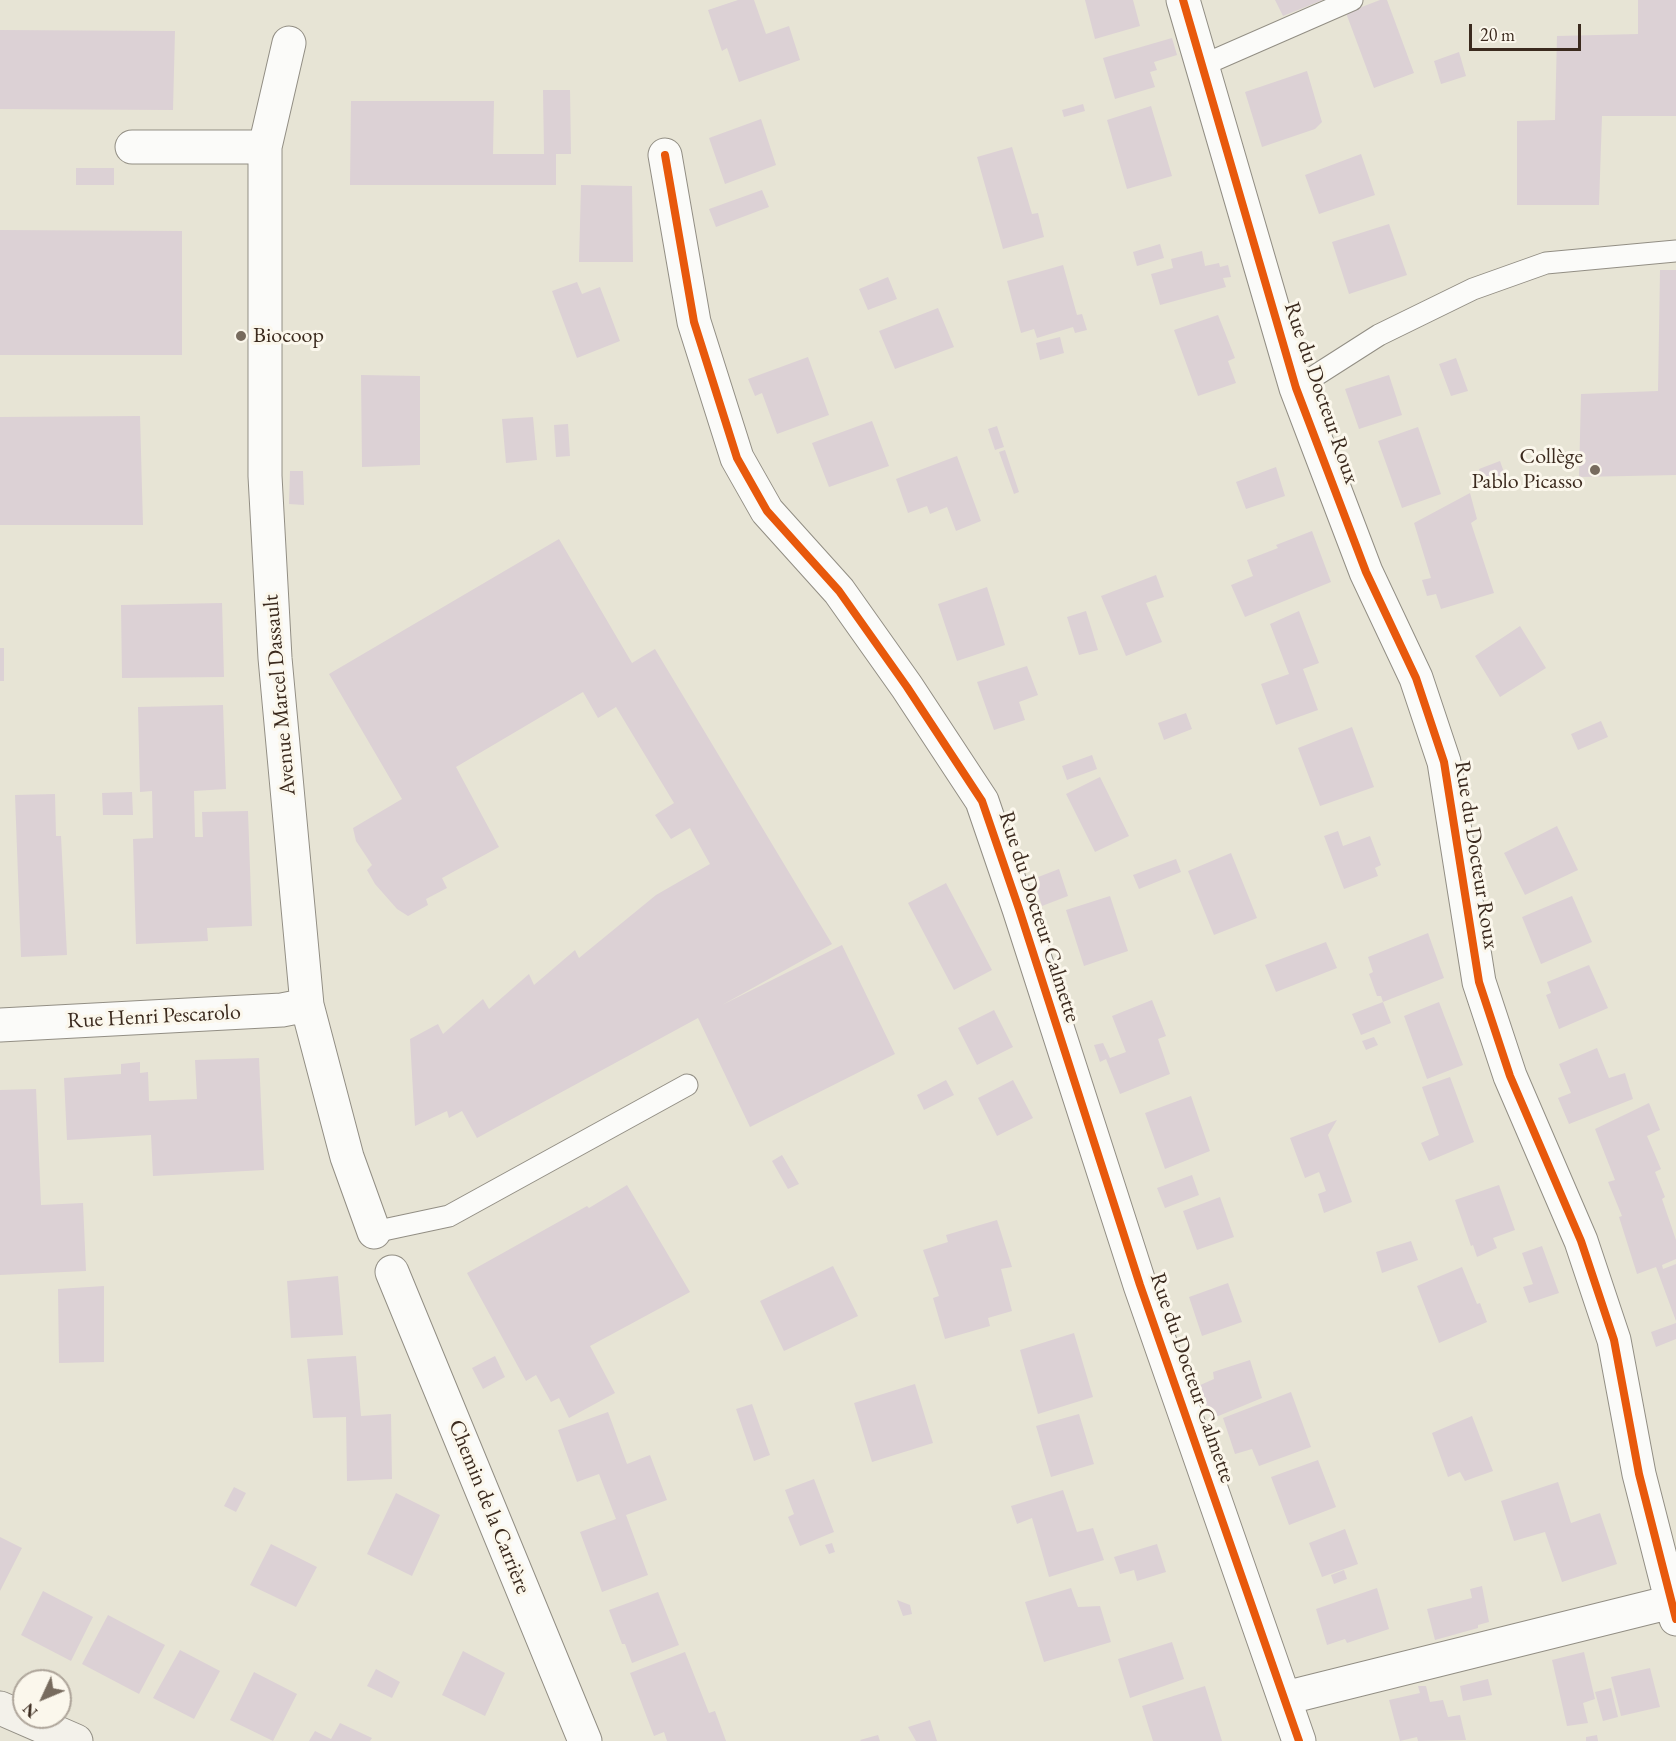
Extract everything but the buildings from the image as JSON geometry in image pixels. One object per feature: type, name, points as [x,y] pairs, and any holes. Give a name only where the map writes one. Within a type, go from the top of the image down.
[{"type":"street","name":"Rue du Docteur Roux","points":[[1183,0],[1296,388],[1366,572],[1416,678],[1444,762],[1479,982],[1510,1076],[1581,1241],[1614,1340],[1639,1473],[1673,1611]]},
{"type":"street","name":"Avenue Marcel Dassault","points":[[289,44],[265,147],[265,477],[275,658],[308,1005],[347,1157],[374,1232]]},
{"type":"street","points":[[132,147],[265,147]]},
{"type":"street","name":"Rue du Docteur Calmette","points":[[665,155],[694,322],[737,458],[767,511],[839,591],[908,687],[982,801],[1023,920],[1140,1285],[1299,1741]]},
{"type":"street","name":"Rue Henri Pescarolo","points":[[0,1025],[282,1010],[308,1005]]},
{"type":"street","name":"Chemin de la Carrière","points":[[392,1272],[585,1741]]},
{"type":"street","points":[[1285,1698],[1673,1611]]},
{"type":"street","points":[[0,1708],[76,1741]]},
{"type":"lane","points":[[1201,66],[1352,0]]},
{"type":"lane","points":[[1296,388],[1379,335],[1473,289],[1546,263],[1676,251]]},
{"type":"lane","points":[[374,1232],[449,1216],[687,1085]]},
{"type":"cycle path","points":[[1183,0],[1296,388],[1366,572],[1416,678],[1444,762],[1479,982],[1510,1076],[1581,1241],[1614,1340],[1639,1474],[1676,1619]]},
{"type":"cycle path","points":[[665,155],[694,322],[737,458],[767,511],[839,591],[907,687],[982,801],[1140,1285],[1299,1741]]},
{"type":"place","name":"Biocoop","points":[[241,336]]},
{"type":"place","name":"Collège Pablo Picasso","points":[[1595,470]]}]
